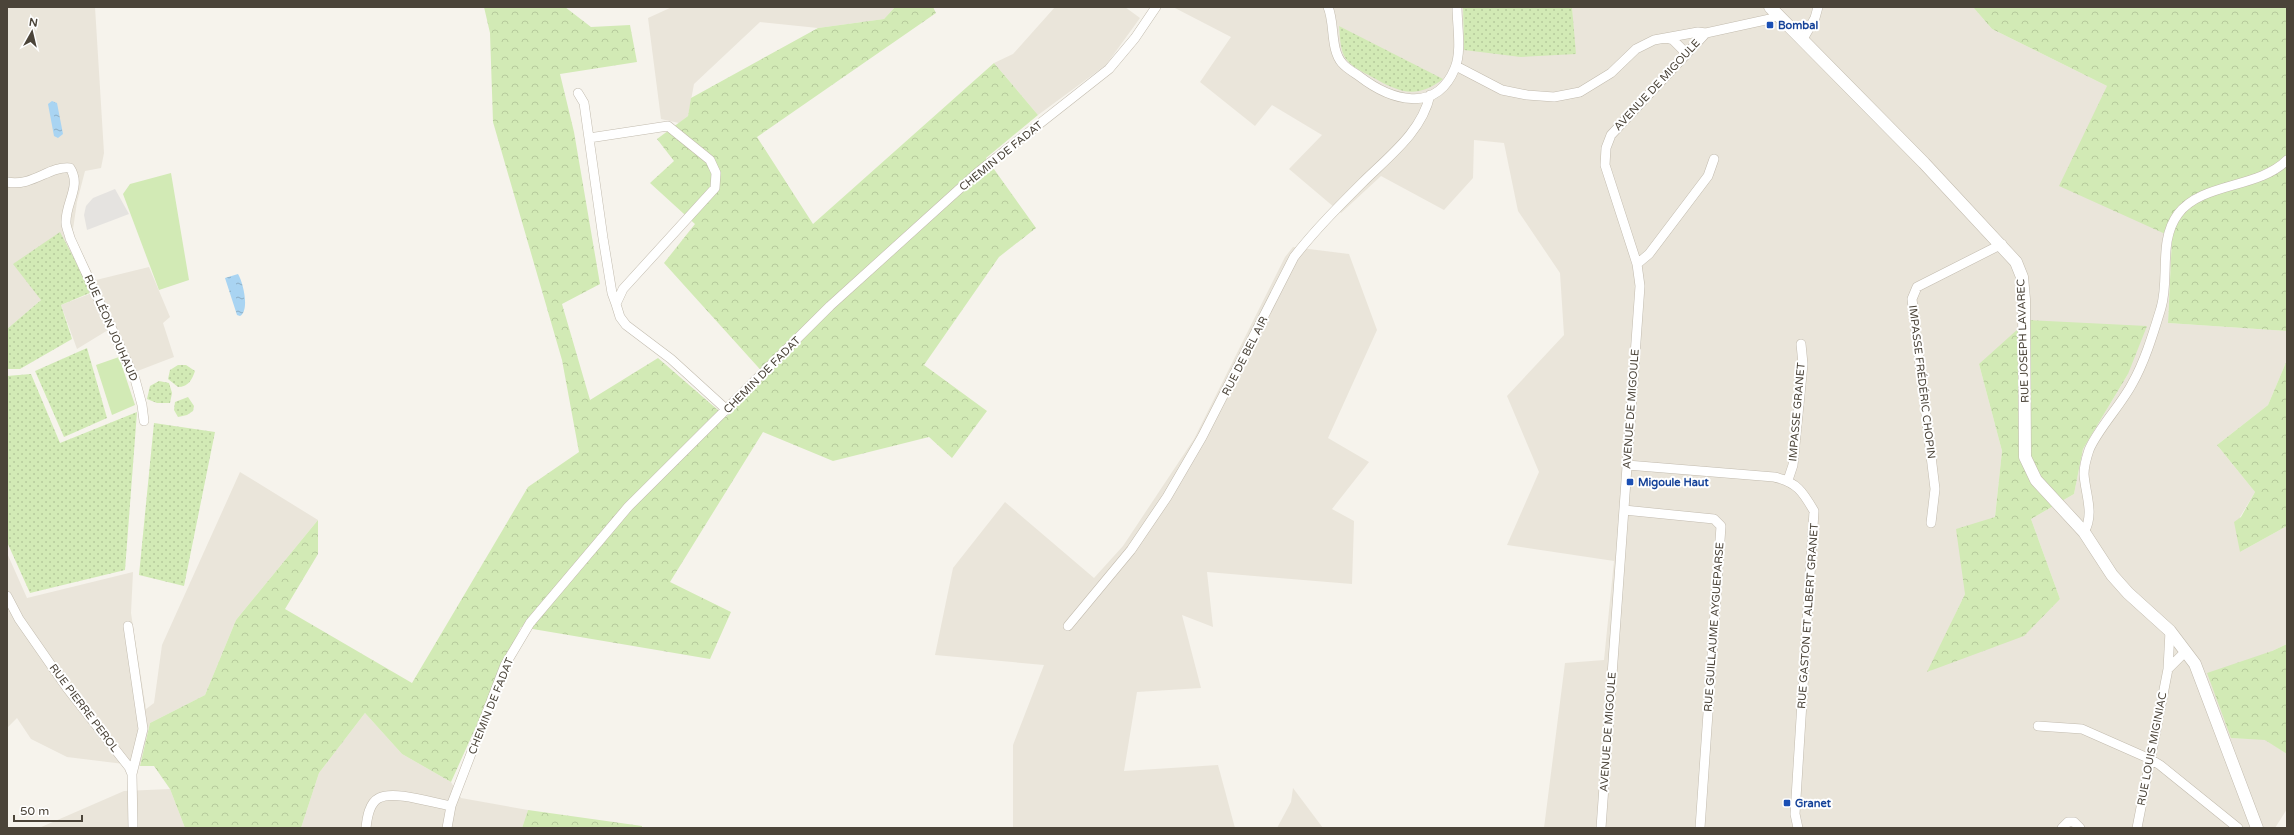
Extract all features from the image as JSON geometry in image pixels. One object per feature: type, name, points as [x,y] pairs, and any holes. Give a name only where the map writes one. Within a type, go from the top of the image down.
[{"type":"street","name":"CHEMIN DE FADAT","points":[[447,828],[451,806],[505,665],[530,623],[628,507],[830,306],[978,173],[1109,69],[1135,38],[1156,7]]},
{"type":"street","points":[[1328,7],[1336,48],[1341,62],[1374,87],[1397,98],[1415,99],[1430,95],[1447,83],[1456,66],[1457,7]]},
{"type":"street","points":[[1803,39],[1815,18],[1818,7]]},
{"type":"street","points":[[1456,66],[1502,90],[1527,95],[1554,97],[1580,92],[1611,73],[1636,49],[1654,40],[1706,33],[1770,19],[1774,11]]},
{"type":"street","name":"RUE JOSEPH LAVAREC","points":[[1774,11],[2002,244],[2016,262],[2022,277],[2025,457],[2036,480],[2084,532],[2112,575],[2128,593],[2170,631],[2196,664],[2257,828]]},
{"type":"street","name":"AVENUE DE MIGOULE","points":[[1601,828],[1640,286],[1636,264],[1605,165],[1606,148],[1611,135],[1706,33]]},
{"type":"street","points":[[1666,38],[1673,40],[1686,53]]},
{"type":"street","points":[[578,94],[584,103],[612,293],[620,317],[626,326],[671,359],[727,410]]},
{"type":"street","name":"RUE DE BEL AIR","points":[[1068,626],[1131,550],[1167,497],[1202,437],[1294,257],[1314,232],[1412,134],[1427,108],[1430,95]]},
{"type":"street","points":[[589,138],[668,126],[710,160],[716,173],[715,188],[622,289],[616,304]]},
{"type":"street","points":[[1636,264],[1650,254],[1708,176],[1714,159]]},
{"type":"street","points":[[2084,532],[2090,518],[2084,472],[2089,449],[2132,385],[2147,350],[2161,306],[2168,236],[2178,215],[2189,203],[2210,193],[2272,173],[2287,160]]},
{"type":"street","name":"RUE LÉON JOUHAUD","points":[[7,182],[15,183],[32,181],[62,167],[70,168],[75,175],[75,182],[66,222],[70,238],[135,379],[144,421]]},
{"type":"street","name":"IMPASSE FRÉDÉRIC CHOPIN","points":[[1931,524],[1935,489],[1912,299],[1917,287],[2002,244]]},
{"type":"street","name":"IMPASSE GRANET","points":[[1788,480],[1793,465],[1803,364],[1801,344]]},
{"type":"street","name":"RUE GASTON ET ALBERT GRANET","points":[[1627,465],[1774,477],[1788,480],[1803,492],[1814,511],[1795,814],[1798,828]]},
{"type":"street","name":"RUE GUILLAUME AYGUEPARSE","points":[[1624,510],[1714,520],[1721,526],[1700,828]]},
{"type":"street","name":"RUE PIERRE PEROL","points":[[7,596],[19,619],[67,688],[129,766],[132,774],[133,828]]},
{"type":"street","points":[[128,626],[143,729],[132,774]]},
{"type":"street","name":"RUE LOUIS MIGINIAC","points":[[2137,828],[2168,669],[2170,631]]},
{"type":"street","points":[[2168,669],[2186,651]]},
{"type":"street","points":[[2038,726],[2082,729],[2160,765],[2238,828]]},
{"type":"street","points":[[366,828],[368,812],[378,798],[390,794],[451,806]]},
{"type":"street","points":[[2062,828],[2068,822],[2074,822],[2080,828]]},
{"type":"shaded area","points":[[7,7],[95,7],[104,153],[101,168],[85,171],[77,202],[72,236],[96,280],[149,267],[170,317],[163,323],[174,357],[127,375],[108,330],[77,349],[61,305],[92,293],[41,300],[7,329]]},
{"type":"shaded area","points":[[672,7],[895,7],[884,19],[818,28],[760,22],[694,84],[688,116],[679,123],[661,119],[648,18]]},
{"type":"shaded area","points":[[1055,7],[1125,7],[1140,18],[1106,65],[1038,115],[994,63],[1013,54]]},
{"type":"shaded area","points":[[1173,7],[1463,7],[1464,50],[1575,54],[1572,7],[1973,7],[1992,29],[2107,86],[2172,237],[2168,323],[2287,331],[2287,360],[2268,405],[2217,445],[2255,492],[2240,517],[2240,552],[2287,526],[2287,644],[2272,651],[2231,738],[2265,739],[2287,754],[2287,809],[2275,828],[1544,828],[1565,663],[1604,660],[1614,561],[1507,545],[1539,472],[1507,396],[1564,335],[1560,273],[1518,211],[1504,143],[1474,140],[1473,178],[1444,210],[1381,176],[1341,213],[1289,169],[1322,135],[1272,105],[1255,126],[1200,82],[1231,37]],"holes":[[[1339,26],[1359,70],[1346,59],[1342,50]],[[1979,364],[2128,374],[2083,449],[2074,494],[2031,519],[2060,599],[1928,672],[1965,594],[1995,517],[2002,451]]]},
{"type":"shaded area","points":[[115,189],[129,214],[87,230],[84,215],[86,206],[93,198]]},
{"type":"shaded area","points":[[1293,247],[1349,254],[1377,330],[1328,438],[1369,462],[1332,509],[1354,521],[1352,584],[1207,572],[1213,627],[1182,615],[1201,688],[1137,692],[1124,771],[1218,765],[1235,828],[1013,828],[1013,745],[1044,665],[935,655],[953,568],[1005,502],[1094,578],[1123,546],[1194,439],[1285,257]]},
{"type":"shaded area","points":[[240,472],[318,520],[236,620],[205,695],[150,723],[140,766],[67,757],[31,739],[17,718],[7,728],[7,553],[27,598],[133,572],[131,613],[146,709],[154,703],[162,645]]},
{"type":"shaded area","points":[[365,713],[402,754],[451,782],[461,798],[528,810],[522,828],[301,828],[319,773]]},
{"type":"shaded area","points":[[1293,788],[1323,828],[1277,828],[1291,802]]},
{"type":"shaded area","points":[[170,789],[185,828],[39,828],[124,791]]},
{"type":"green space","points":[[484,7],[565,7],[591,27],[630,25],[637,62],[560,74],[574,132],[600,284],[562,304],[590,400],[658,358],[726,417],[766,376],[664,263],[695,224],[650,183],[674,161],[657,139],[688,116],[691,98],[818,28],[884,19],[895,7],[933,7],[936,13],[757,137],[813,224],[994,63],[1038,115],[986,158],[1036,228],[999,257],[924,365],[987,411],[952,458],[929,437],[833,461],[763,432],[670,582],[731,612],[710,659],[521,627],[451,782],[402,754],[365,713],[319,773],[301,828],[185,828],[170,789],[154,766],[140,766],[150,723],[205,695],[236,620],[318,520],[318,554],[285,609],[412,683],[528,487],[579,452],[562,360],[493,122],[490,33]]},
{"type":"green space","points":[[1463,7],[1572,7],[1576,54],[1521,57],[1464,50]]},
{"type":"green space","points":[[1973,7],[2287,7],[2287,331],[2168,323],[2172,237],[2059,186],[2107,86],[1992,29]]},
{"type":"green space","points":[[1339,26],[1443,79],[1433,86],[1416,92],[1408,92],[1391,87],[1358,69],[1346,59],[1341,48]]},
{"type":"green space","points":[[171,173],[189,280],[159,290],[123,194],[130,184]]},
{"type":"green space","points":[[60,232],[92,292],[61,305],[72,339],[20,369],[7,369],[7,329],[41,300],[13,264]]},
{"type":"green space","points":[[2028,320],[2147,326],[2128,374],[2083,449],[2074,494],[2031,519],[2060,599],[2024,636],[1927,672],[1965,594],[1956,529],[1995,517],[2002,451],[1979,364]]},
{"type":"green space","points":[[87,348],[107,418],[64,437],[35,371]]},
{"type":"green space","points":[[119,357],[135,405],[112,415],[96,365]]},
{"type":"green space","points":[[2287,360],[2287,526],[2240,552],[2234,522],[2241,517],[2255,492],[2217,445],[2268,405]]},
{"type":"green space","points":[[178,365],[186,365],[195,371],[189,382],[181,387],[178,387],[168,379],[170,370]]},
{"type":"green space","points":[[31,374],[60,443],[137,412],[125,570],[30,593],[7,542],[7,376]]},
{"type":"green space","points":[[159,381],[169,383],[172,393],[170,403],[157,403],[147,399],[150,386]]},
{"type":"green space","points":[[188,397],[194,406],[193,411],[187,415],[178,417],[174,410],[175,402]]},
{"type":"green space","points":[[154,423],[215,432],[184,586],[139,575]]},
{"type":"green space","points":[[2287,644],[2287,754],[2265,740],[2231,738],[2207,673],[2272,651]]},
{"type":"green space","points":[[528,810],[642,826],[642,828],[522,828]]},
{"type":"water","points":[[52,101],[57,103],[63,134],[58,138],[54,136],[48,104]]},
{"type":"water","points":[[238,274],[245,296],[245,308],[240,316],[237,315],[225,278]]},
{"type":"place","name":"Bombal","points":[[1770,25]]},
{"type":"place","name":"Migoule Haut","points":[[1630,482]]},
{"type":"place","name":"Granet","points":[[1787,803]]}]
